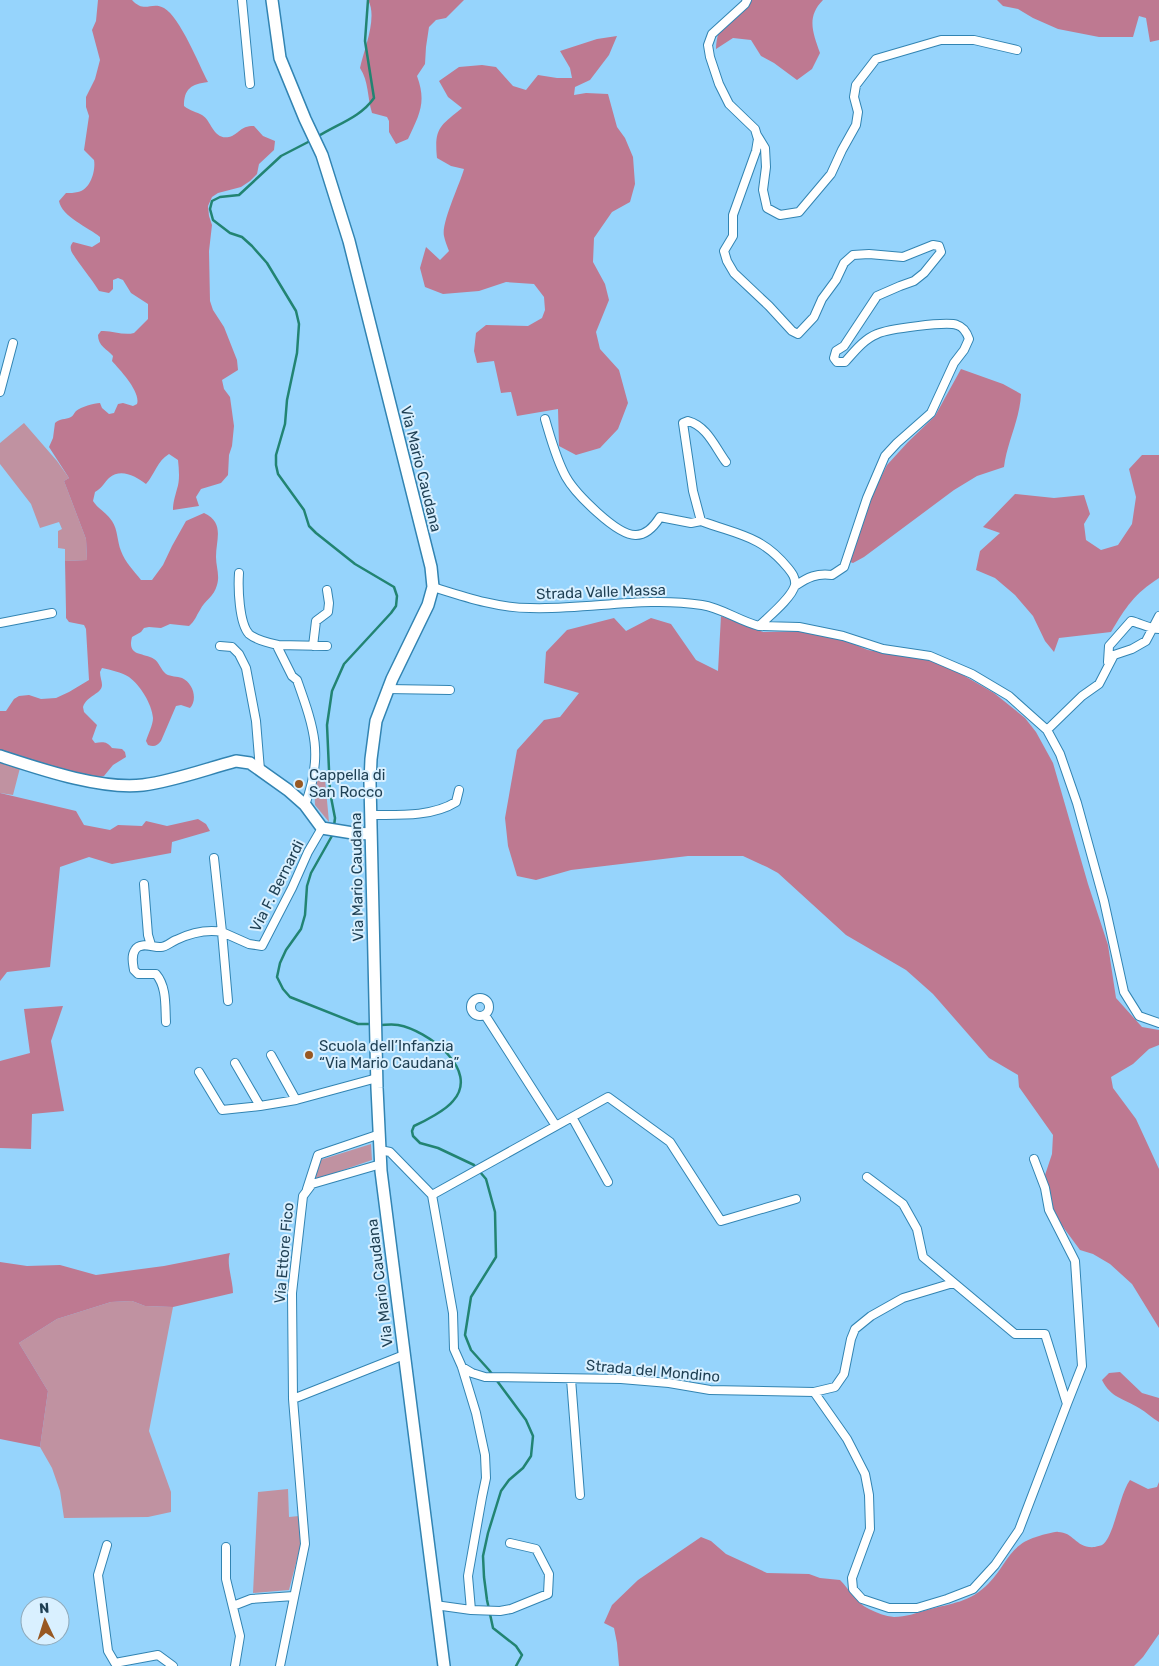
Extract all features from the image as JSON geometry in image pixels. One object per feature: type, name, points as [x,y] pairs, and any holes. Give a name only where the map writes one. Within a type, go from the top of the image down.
[{"type":"main road","name":"Via Mario Caudana","points":[[272,0],[280,58],[322,155],[349,241],[431,567],[434,588],[376,720],[370,760],[376,1049],[381,1164],[444,1666]]},
{"type":"main road","points":[[0,756],[84,779],[130,786],[159,782],[236,761],[250,763],[305,805],[330,830],[371,834]]},
{"type":"street","points":[[242,0],[250,84]]},
{"type":"street","points":[[747,0],[712,34],[708,45],[719,84],[729,104],[756,129],[756,151],[733,215],[733,236],[724,251],[727,262],[734,273],[792,331],[798,334],[814,317],[822,299],[836,280],[844,263],[853,255],[869,254],[903,257],[933,245],[940,246],[941,252],[924,273],[914,281],[877,296],[870,310],[844,346],[836,350],[834,358],[837,362],[845,362],[865,342],[876,334],[889,330],[957,325],[966,331],[969,339],[964,350],[954,363],[931,413],[896,443],[885,456],[867,498],[844,567],[832,575],[821,573],[808,577],[795,586],[784,602],[759,626]]},
{"type":"street","points":[[756,133],[766,148],[763,190],[767,208],[780,215],[799,212],[831,174],[856,124],[858,112],[854,96],[856,85],[876,59],[941,40],[974,40],[1018,50]]},
{"type":"street","points":[[0,392],[13,343]]},
{"type":"street","points":[[545,419],[553,445],[571,484],[579,496],[608,522],[622,531],[636,536],[655,525],[660,517],[691,523],[700,520],[755,539],[768,548],[794,576],[795,586]]},
{"type":"street","points":[[700,520],[693,491],[683,423],[688,421],[695,423],[705,430],[726,462]]},
{"type":"street","points":[[239,573],[238,587],[244,626],[250,635],[278,645],[297,647],[328,646]]},
{"type":"street","name":"Strada Valle Massa","points":[[434,588],[483,602],[528,608],[563,608],[638,601],[703,605],[727,613],[746,623],[759,626],[799,627],[844,636],[883,649],[930,656],[972,674],[1008,696],[1046,730],[1060,754],[1077,803],[1104,901],[1124,992],[1139,1016],[1159,1023]]},
{"type":"street","points":[[313,646],[316,621],[328,612],[327,590]]},
{"type":"street","points":[[0,623],[52,613]]},
{"type":"street","points":[[1046,730],[1082,696],[1099,684],[1114,655],[1132,649],[1146,641],[1156,628],[1159,616]]},
{"type":"street","points":[[1108,664],[1109,646],[1131,621],[1156,628]]},
{"type":"street","points":[[278,645],[292,676],[297,680],[314,733],[316,753],[311,788],[305,805]]},
{"type":"street","points":[[220,646],[232,647],[239,654],[246,668],[256,721],[260,770]]},
{"type":"street","points":[[388,689],[450,690]]},
{"type":"street","points":[[371,815],[399,815],[444,810],[456,802],[459,790]]},
{"type":"street","name":"Via F. Bernardi","points":[[166,1022],[165,995],[160,978],[156,974],[138,974],[134,970],[132,958],[134,950],[138,947],[151,945],[161,948],[194,933],[211,930],[222,932],[249,944],[262,946],[308,852],[330,830]]},
{"type":"street","points":[[214,858],[228,1001]]},
{"type":"street","points":[[144,884],[148,935],[151,945]]},
{"type":"street","points":[[485,1015],[556,1126]]},
{"type":"street","points":[[271,1055],[296,1100]]},
{"type":"street","points":[[235,1062],[260,1106]]},
{"type":"street","points":[[199,1072],[222,1110],[296,1100],[377,1078]]},
{"type":"street","points":[[432,1195],[608,1097],[670,1142],[721,1221],[796,1199]]},
{"type":"street","points":[[572,1117],[608,1182]]},
{"type":"street","points":[[306,1193],[318,1155],[380,1134]]},
{"type":"street","points":[[380,1150],[390,1152],[432,1195],[453,1313],[454,1349],[462,1367],[476,1413],[485,1456],[486,1478],[468,1576],[470,1610]]},
{"type":"street","points":[[814,1392],[847,1439],[865,1474],[869,1495],[870,1530],[852,1578],[852,1589],[862,1599],[889,1608],[918,1608],[973,1589],[995,1565],[1019,1530],[1082,1366],[1075,1261],[1048,1210],[1045,1188],[1034,1159]]},
{"type":"street","name":"Via Ettore Fico","points":[[280,1666],[305,1544],[293,1399],[292,1293],[303,1196],[312,1184],[381,1164]]},
{"type":"street","points":[[867,1177],[903,1204],[917,1229],[923,1257],[1015,1334],[1045,1334],[1067,1404]]},
{"type":"street","name":"Strada del Mondino","points":[[462,1367],[472,1373],[488,1377],[630,1380],[668,1383],[710,1390],[814,1392],[836,1387],[844,1374],[851,1339],[855,1329],[871,1316],[903,1298],[953,1283]]},
{"type":"street","points":[[293,1399],[404,1355]]},
{"type":"street","points":[[571,1378],[580,1495]]},
{"type":"street","points":[[435,1605],[470,1610],[511,1609],[548,1594],[549,1574],[536,1549],[510,1543]]},
{"type":"street","points":[[107,1545],[98,1575],[108,1651],[116,1663],[158,1656],[173,1666]]},
{"type":"street","points":[[226,1547],[226,1579],[240,1636],[235,1666]]},
{"type":"street","points":[[233,1606],[251,1599],[294,1596]]},
{"type":"shaded area","points":[[98,0],[132,0],[144,7],[159,6],[164,8],[183,31],[208,82],[197,84],[187,91],[184,106],[202,115],[219,136],[229,137],[245,127],[254,126],[263,136],[275,141],[274,150],[259,164],[257,174],[250,181],[241,187],[218,193],[212,197],[208,206],[212,225],[209,251],[210,301],[213,310],[224,327],[237,360],[238,370],[222,380],[224,389],[230,397],[234,426],[228,475],[221,483],[201,489],[196,497],[199,506],[173,510],[179,482],[179,467],[178,460],[169,454],[162,460],[146,484],[133,476],[123,473],[109,478],[95,492],[93,501],[112,521],[123,555],[141,580],[152,580],[163,565],[186,521],[204,513],[215,522],[218,532],[216,557],[217,585],[214,593],[202,607],[193,622],[189,626],[170,624],[161,628],[144,628],[132,637],[131,643],[134,651],[154,659],[166,674],[186,680],[193,691],[194,700],[190,708],[181,705],[176,706],[161,741],[155,746],[148,745],[146,741],[153,718],[145,695],[129,677],[119,672],[102,668],[100,672],[102,683],[100,691],[85,703],[83,707],[84,712],[97,725],[92,739],[95,743],[104,742],[112,748],[122,749],[126,757],[113,765],[104,776],[100,777],[68,771],[0,752],[0,711],[6,711],[14,699],[19,696],[29,695],[41,699],[56,698],[89,680],[86,629],[84,625],[69,622],[66,618],[65,561],[87,560],[86,539],[64,481],[69,478],[49,447],[53,438],[55,423],[71,417],[81,408],[94,404],[100,403],[102,408],[109,414],[114,413],[118,404],[123,403],[133,406],[137,404],[136,393],[133,387],[112,361],[113,356],[101,345],[98,335],[101,331],[134,333],[148,319],[148,304],[131,293],[123,280],[118,278],[113,280],[113,289],[109,293],[99,291],[72,253],[71,245],[73,242],[92,247],[100,242],[100,237],[70,217],[61,207],[59,201],[66,193],[82,191],[86,188],[94,169],[94,160],[84,150],[89,116],[86,107],[86,97],[95,79],[100,60],[92,30],[96,21]]},
{"type":"shaded area","points":[[368,0],[464,0],[446,18],[436,20],[429,27],[425,64],[417,76],[421,94],[420,109],[408,139],[396,144],[389,132],[387,117],[372,113],[366,84],[360,68],[371,24],[371,7]]},
{"type":"shaded area","points":[[742,0],[823,0],[814,13],[812,25],[820,53],[812,69],[797,80],[761,56],[751,40],[733,38],[716,49],[721,27]]},
{"type":"shaded area","points":[[997,0],[1159,0],[1159,40],[1150,42],[1146,18],[1139,16],[1133,37],[1099,37],[1058,29],[1018,9],[1003,6]]},
{"type":"shaded area","points":[[617,36],[609,55],[590,80],[575,87],[574,95],[586,93],[608,94],[617,127],[625,138],[633,157],[635,184],[630,202],[612,212],[594,238],[593,262],[605,284],[609,300],[596,332],[600,349],[619,370],[628,403],[618,429],[600,448],[576,455],[559,446],[558,409],[517,416],[511,392],[501,393],[494,361],[477,363],[474,351],[476,333],[486,325],[528,326],[542,318],[545,310],[544,297],[534,284],[506,282],[479,291],[443,294],[425,287],[420,268],[426,247],[440,260],[449,251],[444,238],[445,222],[464,169],[451,166],[437,158],[436,148],[440,128],[462,108],[448,97],[439,81],[459,67],[482,65],[496,67],[513,86],[526,90],[538,75],[572,78],[570,68],[560,51],[597,39]]},
{"type":"shaded area","points":[[961,369],[1003,384],[1021,394],[1004,467],[977,476],[954,490],[864,557],[853,563],[850,562],[857,525],[887,465],[935,416]]},
{"type":"shaded area","points":[[24,423],[69,478],[64,481],[86,539],[87,560],[65,561],[65,549],[58,548],[58,531],[62,529],[59,522],[40,528],[31,504],[0,464],[0,443]]},
{"type":"shaded area","points":[[1142,455],[1159,455],[1159,578],[1131,602],[1111,632],[1059,638],[1054,652],[1045,641],[1033,616],[1015,595],[995,578],[976,570],[980,551],[1000,533],[983,527],[1015,494],[1054,498],[1084,495],[1090,514],[1084,524],[1086,540],[1101,550],[1118,545],[1132,524],[1136,497],[1129,469]]},
{"type":"shaded area","points":[[721,616],[763,632],[805,631],[839,638],[868,650],[926,659],[956,671],[994,693],[1025,718],[1036,732],[1053,763],[1108,945],[1116,998],[1142,1027],[1159,1030],[1159,1045],[1149,1049],[1133,1064],[1111,1077],[1113,1088],[1136,1119],[1159,1169],[1159,1328],[1132,1284],[1110,1264],[1093,1254],[1080,1250],[1052,1212],[1045,1175],[1052,1154],[1053,1135],[1019,1087],[1018,1075],[989,1058],[933,994],[906,970],[846,935],[778,873],[743,856],[688,856],[571,870],[536,880],[517,876],[508,846],[505,818],[517,750],[544,720],[560,717],[579,693],[544,683],[546,652],[567,630],[614,618],[626,631],[651,618],[671,624],[696,660],[718,671]]},
{"type":"shaded area","points":[[0,762],[20,768],[13,795],[0,793]]},
{"type":"shaded area","points":[[325,779],[329,822],[315,805],[314,780]]},
{"type":"shaded area","points":[[0,793],[76,811],[84,825],[110,830],[118,825],[142,826],[146,821],[167,826],[198,819],[206,824],[210,831],[172,842],[171,853],[112,864],[89,857],[60,867],[50,967],[7,972],[0,981]]},
{"type":"shaded area","points":[[63,1006],[51,1041],[64,1111],[32,1114],[31,1149],[0,1148],[0,1061],[30,1053],[24,1009]]},
{"type":"shaded area","points":[[371,1144],[372,1160],[314,1180],[320,1160]]},
{"type":"shaded area","points":[[230,1253],[229,1262],[233,1293],[173,1307],[145,1306],[132,1301],[111,1302],[57,1319],[19,1343],[48,1391],[40,1447],[0,1439],[0,1262],[27,1266],[60,1265],[96,1275],[164,1266]]},
{"type":"shaded area","points":[[132,1301],[145,1306],[173,1307],[149,1431],[171,1492],[171,1512],[148,1517],[64,1518],[60,1491],[52,1468],[40,1447],[48,1391],[19,1343],[57,1319],[111,1302]]},
{"type":"shaded area","points":[[1120,1372],[1142,1393],[1159,1398],[1159,1422],[1109,1391],[1102,1380],[1109,1373]]},
{"type":"shaded area","points":[[1130,1480],[1148,1489],[1157,1487],[1159,1482],[1159,1634],[1143,1657],[1134,1666],[619,1666],[614,1628],[604,1623],[612,1605],[638,1580],[701,1537],[711,1541],[726,1554],[767,1573],[809,1574],[820,1578],[840,1580],[860,1603],[884,1615],[894,1617],[911,1615],[952,1604],[975,1595],[982,1590],[1020,1545],[1036,1537],[1058,1532],[1068,1535],[1083,1546],[1095,1547],[1102,1545],[1110,1534]]},
{"type":"shaded area","points":[[288,1489],[289,1517],[299,1516],[301,1544],[289,1590],[253,1593],[258,1492]]},
{"type":"waterway","points":[[317,137],[355,116],[374,98],[365,41],[368,0]]},
{"type":"waterway","points":[[312,140],[281,156],[239,195],[220,197],[212,201],[210,209],[213,220],[230,233],[242,237],[267,263],[296,311],[299,324],[297,353],[287,400],[285,424],[276,455],[278,474],[304,510],[309,526],[355,564],[394,587],[397,596],[396,606],[391,613],[344,664],[332,691],[327,725],[330,792],[335,818],[334,826]]},
{"type":"waterway","points":[[333,834],[311,873],[307,886],[305,915],[301,929],[286,950],[280,963],[277,977],[283,989],[290,997],[358,1024],[371,1024]]},
{"type":"waterway","points":[[379,1025],[398,1025],[410,1028],[436,1043],[456,1065],[460,1077],[460,1089],[453,1101],[440,1112],[414,1126],[413,1136],[420,1143],[438,1148],[474,1165],[486,1179],[495,1212],[496,1257],[471,1297],[465,1335],[471,1350],[489,1370],[526,1420],[533,1436],[531,1456],[523,1468],[509,1480],[501,1491],[483,1556],[487,1600],[493,1628],[516,1646],[522,1655],[516,1666]]},
{"type":"place","name":"Cappella di San Rocco","points":[[299,784]]},
{"type":"place","name":"Scuola dell’Infanzia “Via Mario Caudana”","points":[[309,1055]]}]
